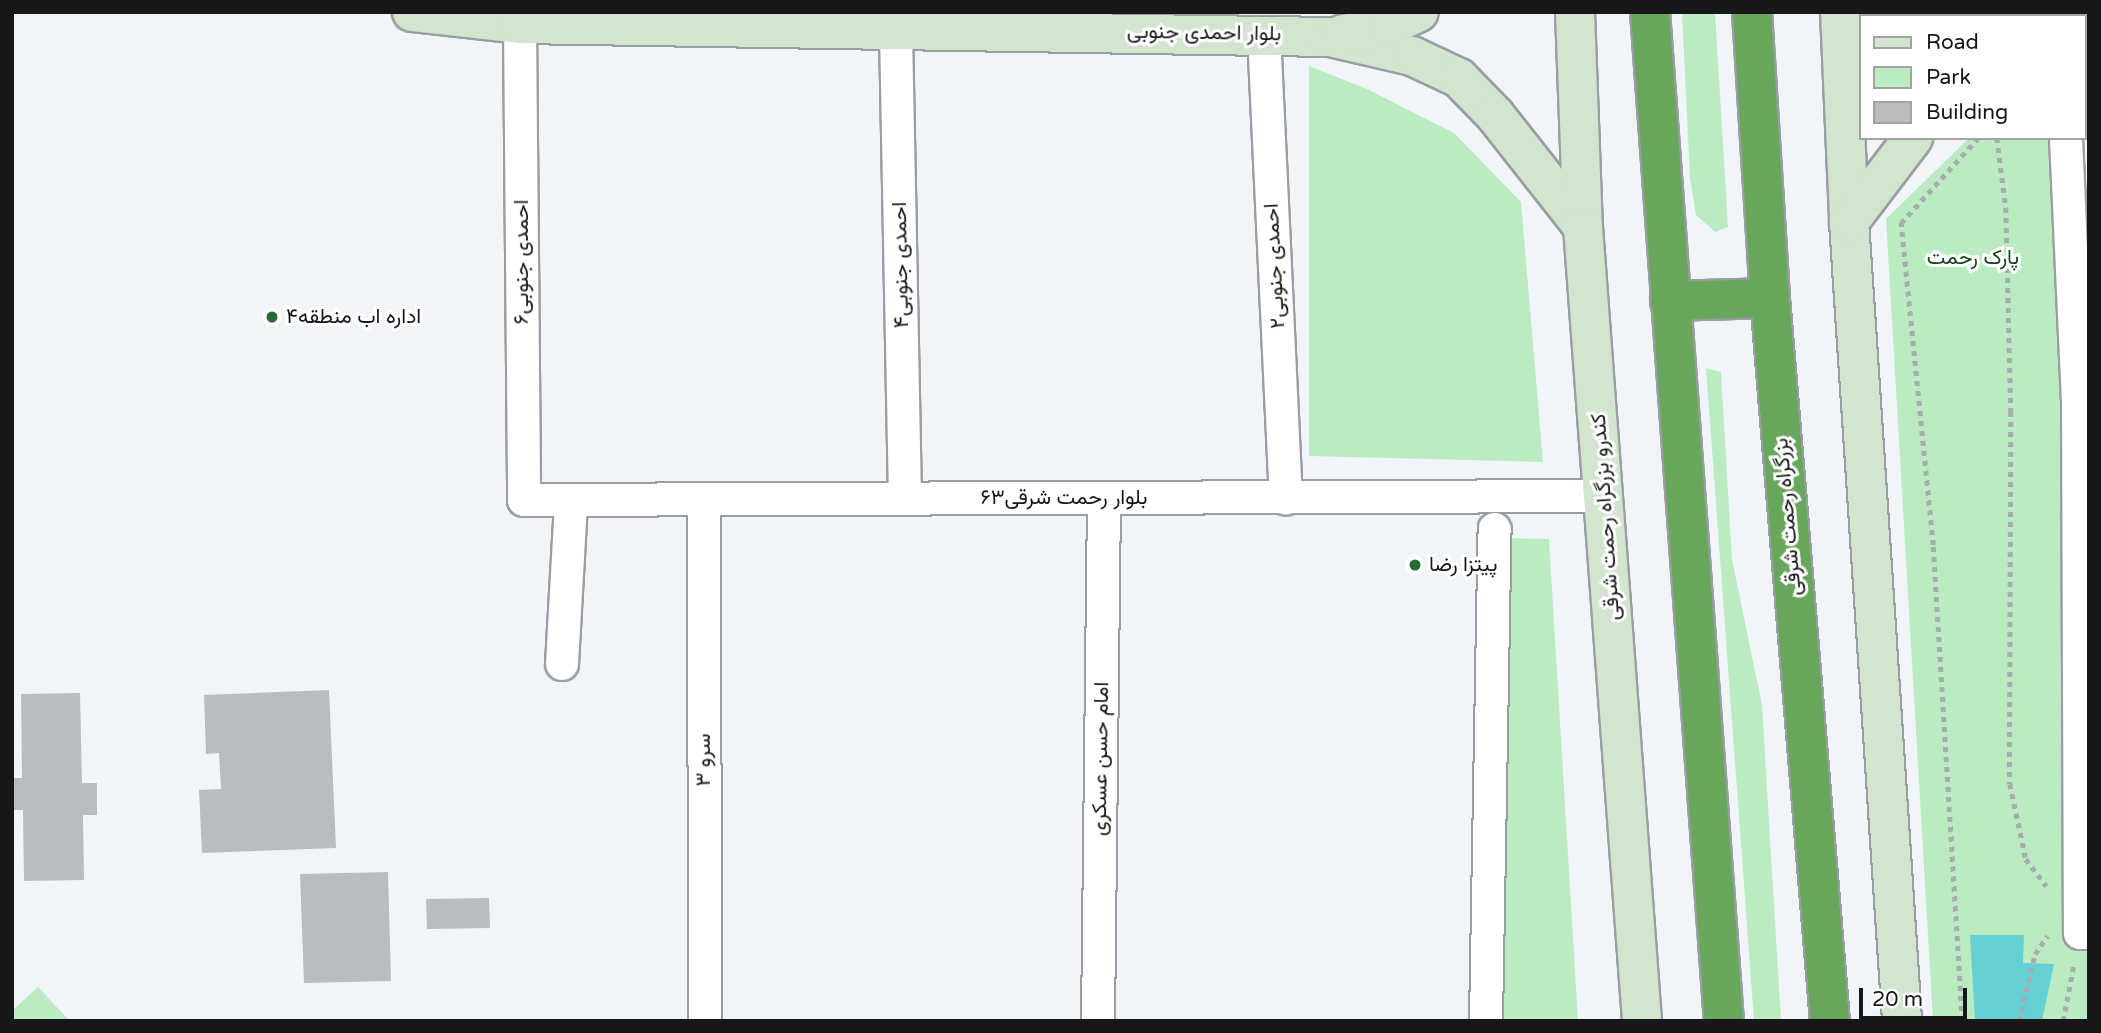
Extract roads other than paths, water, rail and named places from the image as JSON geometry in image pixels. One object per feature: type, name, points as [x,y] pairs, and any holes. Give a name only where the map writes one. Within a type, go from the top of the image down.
[{"type":"highway","points":[[1650,12],[1724,1021]]},
{"type":"highway","name":"بزرگراه رحمت شرقی","points":[[1752,12],[1770,298],[1830,1021]]},
{"type":"highway","points":[[1671,301],[1770,298]]},
{"type":"main road","name":"بلوار احمدی جنوبی","points":[[412,12],[520,24],[1330,37],[1412,56],[1459,78],[1495,116],[1583,227]]},
{"type":"main road","points":[[1330,37],[1387,27],[1419,12]]},
{"type":"main road","name":"کندرو بزرگراه رحمت شرقی","points":[[1575,12],[1583,227],[1642,1021]]},
{"type":"main road","points":[[1840,12],[1849,222],[1902,1021]]},
{"type":"main road","points":[[1849,222],[1911,140]]},
{"type":"street","name":"احمدی جنوبی۶","points":[[520,24],[524,500]]},
{"type":"street","name":"احمدی جنوبی۴","points":[[896,31],[905,499]]},
{"type":"street","name":"احمدی جنوبی۲","points":[[1264,34],[1286,498]]},
{"type":"street","points":[[2066,140],[2084,400],[2085,933]]},
{"type":"street","name":"بلوار رحمت شرقی۶۳","points":[[524,500],[1604,496]]},
{"type":"street","name":"امام حسن عسکری","points":[[1098,1021],[1104,498]]},
{"type":"street","points":[[562,664],[571,500]]},
{"type":"street","name":"سرو ۳","points":[[704,500],[705,1021]]},
{"type":"street","points":[[1486,1021],[1495,529]]},
{"type":"water","points":[[1970,935],[2024,935],[2023,963],[2054,964],[2042,1021],[1975,1021]]},
{"type":"place","name":"اداره اب منطقه۴","points":[[272,317]]},
{"type":"place","name":"پیتزا رضا","points":[[1415,565]]},
{"type":"park label","name":"پارک رحمت","points":[[1973,258]]}]
